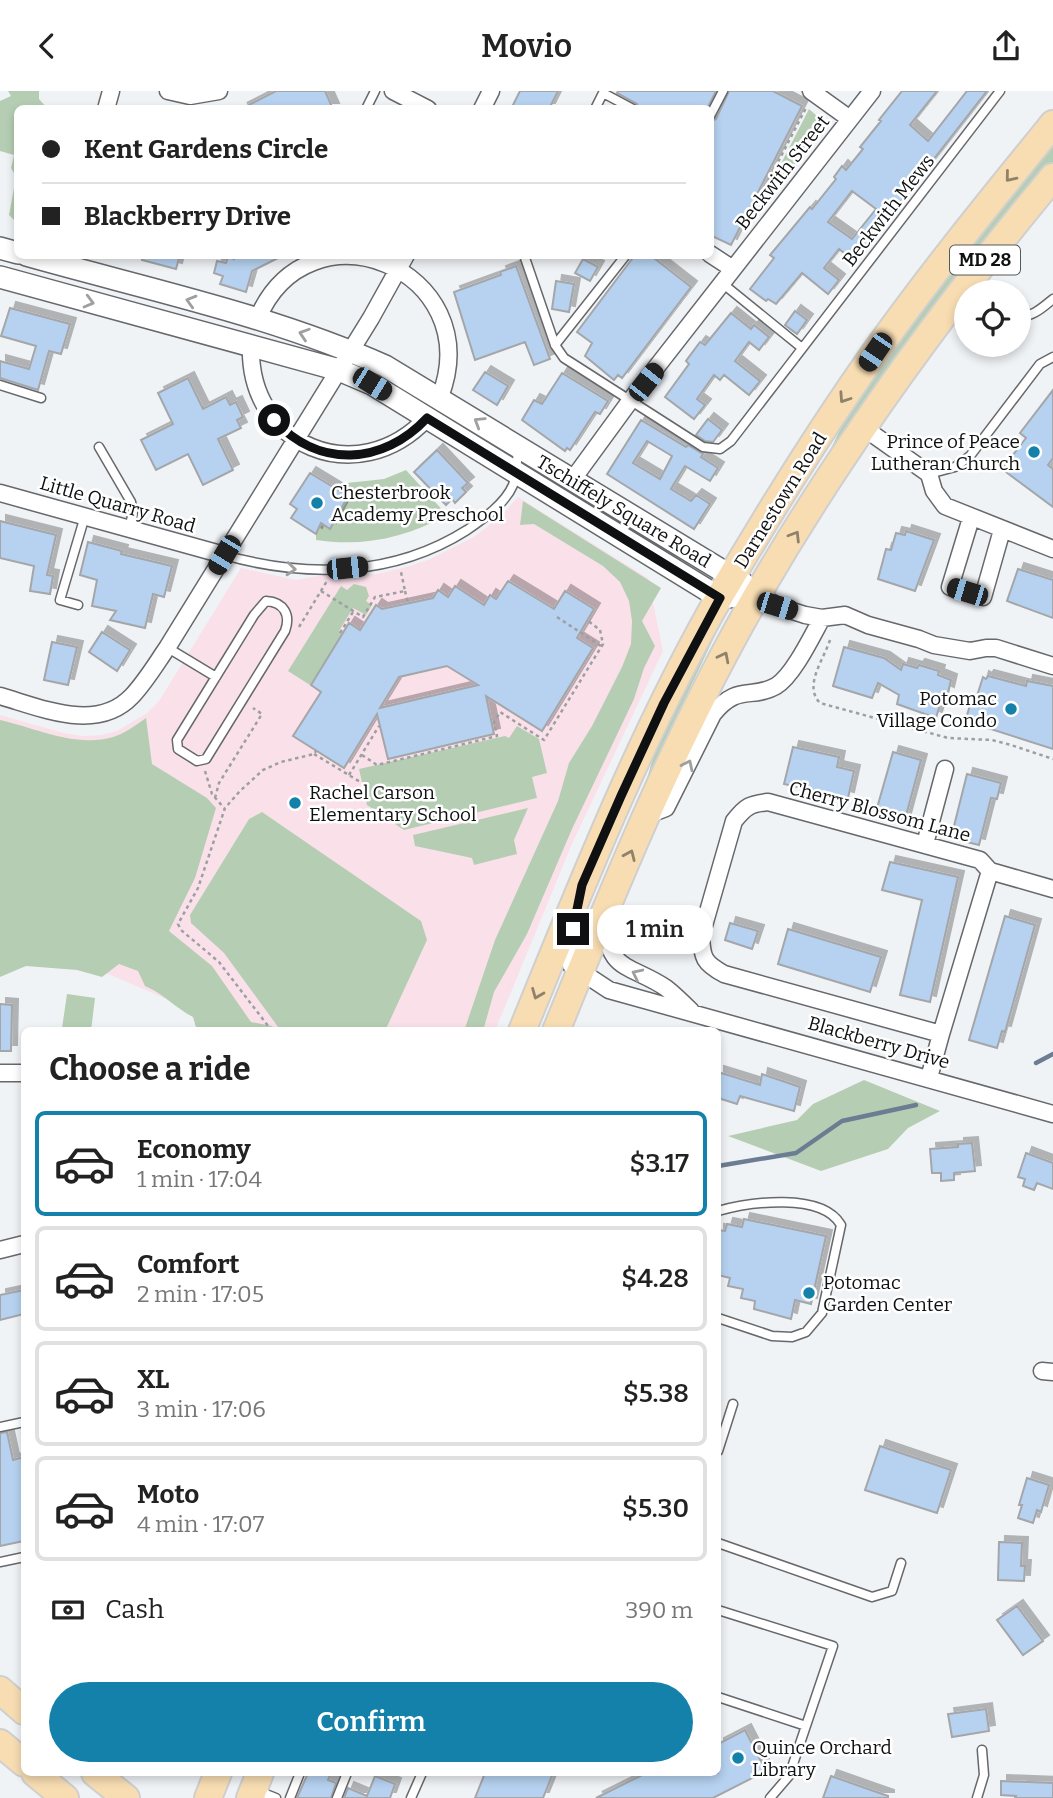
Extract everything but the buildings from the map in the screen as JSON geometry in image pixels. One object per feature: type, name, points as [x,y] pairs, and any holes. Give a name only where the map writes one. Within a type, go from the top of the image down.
[{"type":"main road","name":"Darnestown Road","points":[[524,1027],[582,885],[664,703],[726,587],[799,465],[875,352],[1053,124]]},
{"type":"main road","name":"Darnestown Road","points":[[973,280],[1053,177]]},
{"type":"main road","name":"Darnestown Road","points":[[558,1027],[612,894],[648,815],[693,718],[758,593],[864,428],[954,305]]},
{"type":"main road","points":[[0,1690],[21,1708]]},
{"type":"main road","points":[[0,1742],[21,1760]]},
{"type":"main road","points":[[39,1776],[65,1798]]},
{"type":"main road","points":[[99,1776],[126,1798]]},
{"type":"main road","points":[[208,1798],[217,1776]]},
{"type":"street","points":[[168,91],[190,96],[219,91]]},
{"type":"street","points":[[393,91],[420,105]]},
{"type":"street","name":"Beckwith Street","points":[[573,479],[630,401],[872,91]]},
{"type":"street","points":[[809,98],[850,119]]},
{"type":"street","points":[[714,257],[733,269]]},
{"type":"street","points":[[257,320],[272,293],[283,282],[301,269],[328,259]]},
{"type":"street","points":[[382,259],[403,262],[437,308],[445,328],[449,356],[440,397]]},
{"type":"street","points":[[55,292],[64,261]]},
{"type":"street","name":"Tschiffely Square Road","points":[[64,261],[351,350],[385,366],[573,479],[726,587]]},
{"type":"street","points":[[0,696],[67,715],[98,715],[117,708],[131,697],[167,648],[403,262]]},
{"type":"street","name":"Tschiffely Square Road","points":[[0,277],[339,370],[372,384],[515,472],[726,587],[758,593]]},
{"type":"street","points":[[251,345],[252,370],[262,402],[274,420],[296,439],[326,452],[367,454],[387,448],[406,438],[427,418]]},
{"type":"street","points":[[864,428],[929,474],[934,491],[945,506],[1053,549]]},
{"type":"street","name":"Little Quarry Road","points":[[0,493],[224,555]]},
{"type":"street","points":[[971,518],[950,587],[983,597],[1002,530]]},
{"type":"street","points":[[758,593],[777,606],[822,618],[845,615],[868,625],[934,645],[970,651],[996,648],[1053,666]]},
{"type":"street","points":[[648,815],[666,809],[713,713],[722,702],[730,696],[775,687],[786,678],[822,618]]},
{"type":"street","points":[[925,844],[945,769]]},
{"type":"street","name":"Cherry Blossom Lane","points":[[942,1034],[724,974],[709,966],[702,953],[701,936],[734,821],[751,804],[768,802],[981,860],[990,871],[1053,888]]},
{"type":"street","points":[[929,1078],[990,871]]},
{"type":"street","points":[[580,972],[571,965],[569,959],[582,885]]},
{"type":"street","name":"Blackberry Drive","points":[[612,894],[607,935],[612,956],[623,967],[665,987],[693,1012]]},
{"type":"street","name":"Blackberry Drive","points":[[580,972],[609,990],[1053,1114]]},
{"type":"street","points":[[0,1073],[21,1073]]},
{"type":"street","points":[[0,1250],[21,1245]]},
{"type":"lane","points":[[714,108],[723,91]]},
{"type":"lane","name":"Beckwith Mews","points":[[525,259],[555,345],[569,363],[704,447],[720,449],[731,441],[1000,91]]},
{"type":"lane","points":[[604,92],[626,105]]},
{"type":"lane","points":[[555,345],[623,259]]},
{"type":"lane","points":[[722,283],[802,348]]},
{"type":"lane","points":[[1031,314],[1053,299]]},
{"type":"lane","points":[[929,474],[955,467],[970,456],[1041,364],[1053,357]]},
{"type":"lane","points":[[0,385],[41,398]]},
{"type":"lane","points":[[99,447],[131,502],[133,512],[129,529]]},
{"type":"lane","points":[[224,555],[275,567],[303,570],[364,567],[400,560],[432,549],[481,520],[508,492],[513,485],[519,447]]},
{"type":"lane","points":[[78,605],[60,600],[85,516]]},
{"type":"lane","points":[[268,601],[283,608],[288,618],[285,631],[202,762],[180,751],[176,743],[216,677],[262,604],[268,601]]},
{"type":"lane","points":[[167,648],[216,677]]},
{"type":"lane","points":[[721,1210],[763,1201],[818,1207],[836,1216],[841,1225],[822,1313],[806,1332],[792,1337],[772,1336],[721,1319]]},
{"type":"lane","points":[[721,1442],[733,1404]]},
{"type":"lane","points":[[0,1427],[21,1423]]},
{"type":"lane","points":[[721,1544],[872,1597],[892,1591],[901,1563]]},
{"type":"lane","points":[[0,1562],[21,1558]]},
{"type":"lane","points":[[721,1611],[833,1647],[789,1776],[770,1798]]},
{"type":"lane","points":[[721,1698],[806,1726]]},
{"type":"lane","points":[[977,1798],[984,1775],[982,1750]]},
{"type":"lane","points":[[290,1798],[299,1776]]},
{"type":"lane","points":[[337,1798],[346,1776]]},
{"type":"lane","points":[[411,1798],[421,1776]]},
{"type":"path","points":[[747,224],[809,98]]},
{"type":"path","points":[[401,572],[408,603]]},
{"type":"path","points":[[297,632],[329,578]]},
{"type":"path","points":[[321,591],[363,617],[375,597],[405,591]]},
{"type":"path","points":[[340,632],[354,610]]},
{"type":"path","points":[[557,617],[602,646]]},
{"type":"path","points":[[822,618],[831,631],[813,682],[815,698],[820,703],[948,738],[992,740],[1053,759]]},
{"type":"path","points":[[362,755],[377,765],[497,736],[494,722],[500,712],[544,740],[602,646],[600,630],[587,620]]},
{"type":"path","points":[[215,798],[219,783],[262,714],[253,708],[253,703]]},
{"type":"path","points":[[349,775],[379,726]]},
{"type":"path","points":[[269,1027],[219,962],[181,930],[178,924],[198,888],[225,808],[264,770],[315,752],[362,783]]},
{"type":"path","points":[[202,762],[215,798],[225,808]]},
{"type":"shaded area","name":"Rachel Carson Elementary School","points":[[518,497],[648,578],[663,651],[572,844],[497,1027],[232,1027],[31,941],[0,941],[0,715],[82,736],[117,731],[147,713],[159,701],[241,568],[296,580],[324,575],[377,574],[430,559],[474,537],[502,515]]},
{"type":"green space","points":[[8,91],[39,91],[39,99],[44,105],[14,105],[14,155],[0,151],[0,101],[11,96]]},
{"type":"green space","points":[[809,109],[826,127],[749,226]]},
{"type":"green space","points":[[1053,142],[1053,162],[960,280],[954,280],[954,288],[787,520],[829,453],[845,419],[929,296]]},
{"type":"green space","points":[[14,188],[14,220],[9,215]]},
{"type":"green space","points":[[406,470],[447,515],[416,530],[384,539],[351,542],[316,540],[316,533],[322,524],[330,528],[344,504],[341,493],[347,483],[384,479]]},
{"type":"green space","points":[[523,501],[661,588],[642,621],[655,646],[644,668],[634,699],[572,829],[527,934],[494,992],[484,1027],[465,1027],[495,940],[558,801],[569,763],[592,726],[631,644],[629,601],[620,582],[603,566],[534,524],[520,525]]},
{"type":"green space","points":[[354,584],[366,587],[369,596],[366,601],[372,605],[366,615],[353,608],[339,631],[342,634],[310,685],[288,671],[341,586],[347,590]]},
{"type":"green space","points":[[719,627],[659,753],[654,773],[578,943],[587,916],[645,786],[667,720]]},
{"type":"green space","points":[[146,718],[152,764],[207,798],[216,808],[195,878],[169,931],[212,966],[251,1022],[273,1027],[196,1027],[193,1017],[145,986],[138,971],[119,964],[102,977],[77,970],[26,966],[0,977],[0,720],[56,736],[84,740],[117,736]]},
{"type":"green space","points":[[517,726],[539,739],[547,773],[532,777],[537,798],[404,830],[367,805],[359,769],[505,736],[509,738]]},
{"type":"green space","points":[[528,808],[514,840],[517,854],[474,865],[472,858],[415,846],[413,835]]},
{"type":"green space","points":[[262,812],[421,921],[427,940],[387,1027],[278,1027],[224,953],[191,923],[190,915],[249,819]]},
{"type":"green space","points":[[67,994],[95,998],[91,1027],[62,1027]]},
{"type":"green space","points":[[864,1080],[940,1111],[908,1128],[888,1149],[821,1171],[728,1136],[797,1120],[813,1104]]},
{"type":"waterway","points":[[1036,1063],[1053,1054]]},
{"type":"waterway","points":[[721,1166],[796,1153],[842,1121],[916,1105]]},
{"type":"place","name":"Prince of Peace Lutheran Church","points":[[1034,452]]},
{"type":"place","name":"Chesterbrook Academy Preschool","points":[[317,503]]},
{"type":"place","name":"Potomac Village Condo","points":[[1011,709]]},
{"type":"place","name":"Rachel Carson Elementary School","points":[[295,803]]},
{"type":"place","name":"Potomac Garden Center","points":[[809,1293]]},
{"type":"place","name":"Quince Orchard Library","points":[[738,1758]]},
{"type":"route","points":[[274,420],[296,439],[312,448],[339,455],[353,455],[367,454],[394,445],[406,438],[427,418],[720,598],[664,703],[621,796],[582,885],[573,929]]}]
